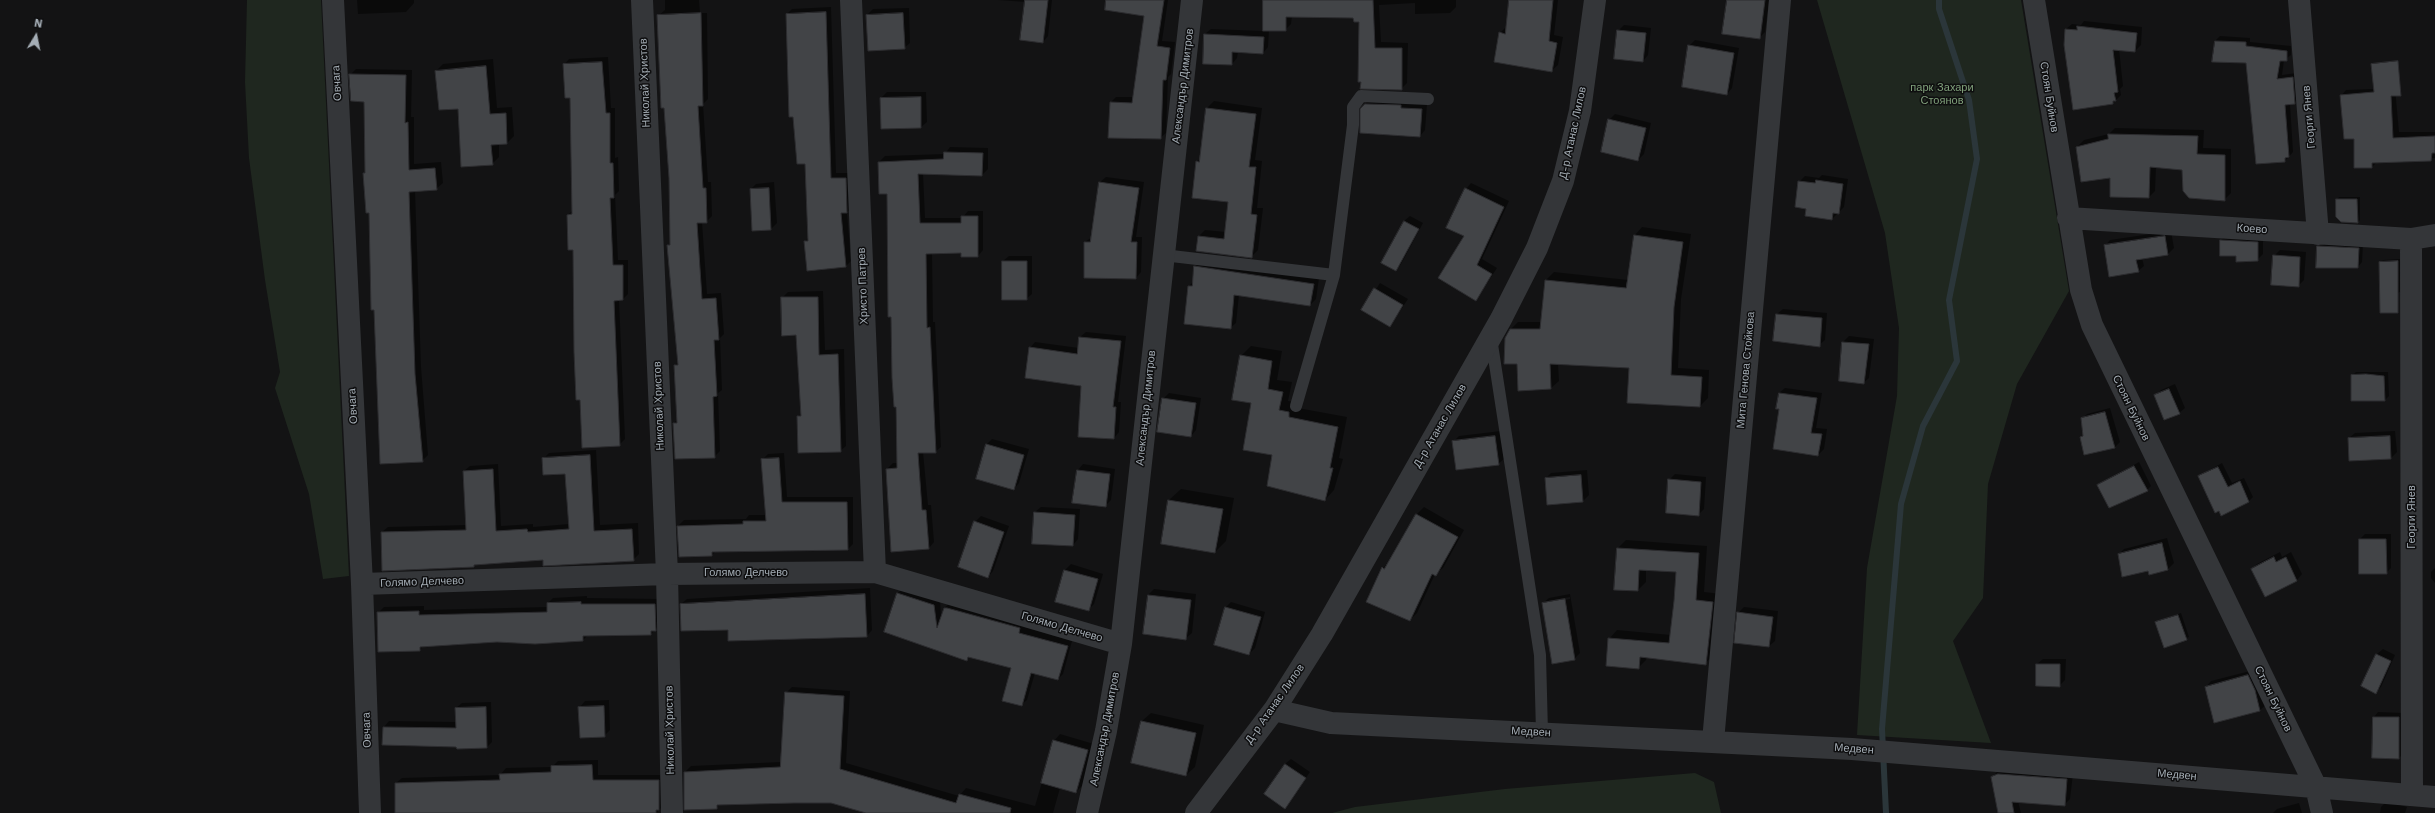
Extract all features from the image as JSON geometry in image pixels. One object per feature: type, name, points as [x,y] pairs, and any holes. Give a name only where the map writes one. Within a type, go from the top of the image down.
[{"type":"street","name":"Овчага","points":[[333,0],[362,584],[370,813]]},
{"type":"street","name":"Николай Христов","points":[[642,0],[666,574],[672,813]]},
{"type":"street","name":"Христо Патрев","points":[[851,0],[875,572]]},
{"type":"street","name":"Александър Димитров","points":[[1087,813],[1106,731],[1120,644],[1192,0]]},
{"type":"street","name":"Д-р Атанас Лилов","points":[[1196,813],[1274,710],[1322,634],[1491,337],[1537,248],[1563,181],[1580,111],[1595,0]]},
{"type":"street","name":"Мита Генова Стойкова","points":[[1713,741],[1780,0]]},
{"type":"street","name":"Стоян Буйнов","points":[[2034,0],[2068,218],[2081,290],[2092,325],[2117,380],[2316,787],[2322,813]]},
{"type":"street","name":"Георги Янев","points":[[2299,0],[2318,234]]},
{"type":"street","name":"Коево","points":[[2068,218],[2412,239],[2435,236]]},
{"type":"street","name":"Георги Янев","points":[[2412,239],[2412,795]]},
{"type":"street","name":"Голямо Делчево","points":[[362,584],[666,574],[875,572],[1120,644]]},
{"type":"street","name":"Медвен","points":[[1274,710],[1331,724],[1713,741],[1951,756],[2435,797]]},
{"type":"lane","points":[[1296,406],[1334,275],[1353,125],[1353,107],[1361,96],[1428,99]]},
{"type":"lane","points":[[1163,255],[1334,275]]},
{"type":"lane","points":[[1491,337],[1540,655],[1542,733]]},
{"type":"green space","points":[[247,0],[321,0],[349,576],[323,579],[309,494],[275,388],[280,372],[265,280],[249,158],[245,82]]},
{"type":"green space","name":"парк Захари Стоянов","points":[[1817,0],[2021,0],[2069,291],[2017,384],[1988,484],[1983,598],[1953,641],[1991,743],[1857,735],[1867,568],[1897,396],[1899,328],[1885,233]]},
{"type":"green space","points":[[1695,773],[1714,782],[1721,813],[1332,813],[1355,807],[1505,789]]},
{"type":"building","points":[[1025,0],[1048,0],[1043,43],[1020,40]]},
{"type":"building","points":[[1106,0],[1164,0],[1157,46],[1170,48],[1166,80],[1163,80],[1161,139],[1108,138],[1110,102],[1132,103],[1144,16],[1105,10]]},
{"type":"building","points":[[1263,0],[1373,0],[1375,48],[1402,48],[1402,90],[1360,89],[1361,82],[1358,82],[1359,22],[1354,22],[1353,18],[1286,17],[1286,31],[1263,31]]},
{"type":"building","points":[[1509,0],[1553,0],[1549,41],[1557,43],[1552,72],[1494,62],[1499,32],[1505,34]]},
{"type":"building","points":[[1727,0],[1765,0],[1760,39],[1722,34]]},
{"type":"building","points":[[826,12],[831,178],[846,178],[847,213],[841,213],[846,267],[807,271],[804,241],[808,241],[805,164],[797,164],[793,117],[789,117],[786,14]]},
{"type":"building","points":[[701,13],[703,106],[698,106],[703,188],[706,188],[707,223],[697,223],[702,299],[716,298],[719,340],[714,340],[717,396],[713,397],[715,458],[675,459],[673,423],[677,423],[674,365],[678,365],[667,245],[670,245],[669,178],[664,108],[661,108],[657,15]]},
{"type":"building","points":[[903,13],[905,49],[868,51],[866,15]]},
{"type":"building","points":[[2077,26],[2137,33],[2135,52],[2113,50],[2118,92],[2114,93],[2116,101],[2113,101],[2113,104],[2073,110],[2064,45],[2065,29],[2077,30]]},
{"type":"building","points":[[1617,30],[1646,33],[1643,62],[1614,59]]},
{"type":"building","points":[[1204,34],[1264,37],[1263,54],[1232,52],[1232,65],[1203,64]]},
{"type":"building","points":[[2215,41],[2246,42],[2246,46],[2287,51],[2287,61],[2280,61],[2277,79],[2293,77],[2295,104],[2285,105],[2289,157],[2285,158],[2285,162],[2256,164],[2246,63],[2212,62]]},
{"type":"building","points":[[1688,45],[1734,53],[1727,95],[1682,87]]},
{"type":"building","points":[[2398,61],[2401,96],[2391,96],[2393,138],[2435,136],[2435,153],[2432,153],[2431,161],[2372,163],[2372,168],[2354,168],[2354,139],[2344,139],[2340,95],[2374,92],[2371,64]]},
{"type":"building","points":[[602,62],[606,113],[610,113],[610,163],[613,163],[614,198],[610,198],[613,265],[623,265],[623,300],[614,301],[620,446],[582,448],[580,400],[576,400],[573,250],[568,250],[567,215],[572,214],[570,98],[565,98],[563,64]]},
{"type":"building","points":[[486,66],[490,114],[506,113],[507,144],[491,145],[493,165],[461,167],[458,109],[439,110],[435,71]]},
{"type":"building","points":[[349,74],[406,75],[405,123],[408,122],[409,170],[435,168],[437,190],[409,192],[415,374],[423,462],[380,464],[374,310],[371,310],[369,213],[366,213],[363,173],[365,173],[364,102],[351,101]]},
{"type":"building","points":[[921,97],[921,128],[881,129],[880,98]]},
{"type":"building","points":[[1365,104],[1401,105],[1401,108],[1422,109],[1420,137],[1360,133],[1360,109]]},
{"type":"building","points":[[1206,108],[1256,114],[1249,167],[1256,167],[1251,214],[1257,215],[1252,258],[1196,251],[1198,236],[1224,239],[1228,202],[1192,198],[1196,161],[1199,162]]},
{"type":"building","points":[[1608,119],[1646,128],[1638,161],[1601,152]]},
{"type":"building","points":[[2108,134],[2198,136],[2197,154],[2225,155],[2225,201],[2189,198],[2183,191],[2182,170],[2150,167],[2149,198],[2110,197],[2110,178],[2081,182],[2076,147],[2108,139]]},
{"type":"building","points":[[944,152],[983,153],[982,176],[918,174],[920,223],[961,223],[961,216],[978,216],[978,257],[961,257],[961,253],[926,254],[927,328],[930,327],[936,453],[918,453],[922,510],[926,510],[929,549],[891,552],[886,469],[897,468],[896,407],[894,407],[892,378],[891,317],[888,317],[887,194],[879,194],[878,162],[943,159]]},
{"type":"building","points":[[1816,180],[1843,184],[1839,214],[1833,213],[1832,220],[1805,216],[1806,209],[1795,207],[1798,181],[1815,183]]},
{"type":"building","points":[[1099,182],[1139,188],[1131,242],[1137,242],[1136,279],[1084,278],[1084,242],[1090,242]]},
{"type":"building","points":[[769,188],[771,230],[752,231],[750,189]]},
{"type":"building","points":[[1465,188],[1504,207],[1477,265],[1492,274],[1476,301],[1438,278],[1464,236],[1446,228]]},
{"type":"building","points":[[2336,199],[2357,199],[2358,223],[2341,222],[2336,217]]},
{"type":"building","points":[[1404,221],[1419,229],[1396,271],[1381,263]]},
{"type":"building","points":[[1634,235],[1683,242],[1674,307],[1671,375],[1702,377],[1700,407],[1627,403],[1629,368],[1550,364],[1551,389],[1518,391],[1517,364],[1504,364],[1505,338],[1510,329],[1540,329],[1545,280],[1626,288]]},
{"type":"building","points":[[2165,236],[2168,255],[2136,260],[2139,272],[2109,277],[2104,245]]},
{"type":"building","points":[[2220,240],[2258,242],[2258,261],[2236,262],[2236,256],[2220,256]]},
{"type":"building","points":[[2317,246],[2359,248],[2358,268],[2316,268]]},
{"type":"building","points":[[2273,255],[2300,257],[2299,287],[2271,285]]},
{"type":"building","points":[[1002,261],[1027,261],[1027,300],[1002,300]]},
{"type":"building","points":[[2398,261],[2398,313],[2380,313],[2379,262]]},
{"type":"building","points":[[1194,266],[1314,284],[1310,306],[1234,295],[1231,329],[1184,324],[1188,286],[1192,286]]},
{"type":"building","points":[[1374,288],[1403,305],[1390,327],[1361,310]]},
{"type":"building","points":[[781,297],[818,297],[819,355],[838,354],[841,452],[798,453],[797,416],[801,416],[796,335],[782,336]]},
{"type":"building","points":[[1776,314],[1822,318],[1820,347],[1773,341]]},
{"type":"building","points":[[1079,337],[1121,341],[1113,407],[1116,407],[1114,439],[1078,437],[1081,386],[1025,378],[1029,347],[1077,354]]},
{"type":"building","points":[[1842,342],[1869,344],[1864,384],[1839,381]]},
{"type":"building","points":[[1240,355],[1272,361],[1268,389],[1283,392],[1279,410],[1289,412],[1289,417],[1338,427],[1330,468],[1333,468],[1325,501],[1267,486],[1272,455],[1243,450],[1251,403],[1232,400]]},
{"type":"building","points":[[2366,374],[2384,376],[2385,401],[2351,401],[2351,375]]},
{"type":"building","points":[[2169,389],[2180,414],[2164,420],[2154,395]]},
{"type":"building","points":[[1779,393],[1817,398],[1811,433],[1822,434],[1818,456],[1773,449],[1779,409],[1776,409]]},
{"type":"building","points":[[1162,398],[1196,403],[1191,437],[1157,432]]},
{"type":"building","points":[[2105,412],[2115,448],[2084,455],[2080,437],[2083,436],[2081,418]]},
{"type":"building","points":[[1495,436],[1499,465],[1456,470],[1452,441]]},
{"type":"building","points":[[2390,436],[2391,459],[2349,461],[2348,438]]},
{"type":"building","points":[[986,444],[1024,455],[1014,490],[976,479]]},
{"type":"building","points":[[590,455],[594,531],[632,529],[634,561],[543,566],[543,560],[474,565],[474,567],[382,571],[381,532],[466,530],[463,471],[493,469],[496,531],[527,529],[528,532],[569,529],[565,474],[543,475],[542,458]]},
{"type":"building","points":[[779,458],[782,502],[847,502],[848,550],[712,552],[712,556],[679,557],[677,526],[743,524],[743,521],[766,521],[761,459]]},
{"type":"building","points":[[2134,466],[2148,491],[2109,508],[2097,485]]},
{"type":"building","points":[[2218,467],[2228,487],[2240,481],[2249,502],[2221,516],[2219,511],[2215,513],[2198,476]]},
{"type":"building","points":[[1077,470],[1110,474],[1106,507],[1072,503]]},
{"type":"building","points":[[1581,475],[1583,502],[1547,505],[1545,478]]},
{"type":"building","points":[[1668,479],[1701,482],[1699,516],[1666,513]]},
{"type":"building","points":[[1168,500],[1223,509],[1215,553],[1161,544]]},
{"type":"building","points":[[1034,512],[1075,515],[1073,546],[1032,544]]},
{"type":"building","points":[[1416,514],[1458,537],[1436,576],[1432,574],[1410,621],[1366,602],[1382,567],[1384,569]]},
{"type":"building","points":[[974,521],[1004,532],[988,578],[958,567]]},
{"type":"building","points":[[2359,539],[2386,539],[2387,574],[2359,574]]},
{"type":"building","points":[[2162,543],[2168,570],[2149,575],[2148,571],[2122,577],[2118,554]]},
{"type":"building","points":[[1617,548],[1699,553],[1696,600],[1713,602],[1706,665],[1640,657],[1639,669],[1606,666],[1608,638],[1669,643],[1674,601],[1676,572],[1639,570],[1638,591],[1614,590]]},
{"type":"building","points":[[2274,557],[2276,562],[2286,557],[2297,581],[2265,597],[2251,569]]},
{"type":"building","points":[[1064,570],[1098,579],[1089,611],[1055,602]]},
{"type":"building","points":[[897,593],[934,605],[937,628],[944,608],[947,608],[1020,628],[1019,633],[1068,646],[1058,680],[1031,673],[1022,706],[1002,701],[1011,668],[968,657],[967,661],[884,632]]},
{"type":"building","points":[[865,594],[867,637],[728,641],[728,630],[681,631],[680,604]]},
{"type":"building","points":[[1148,595],[1191,600],[1186,640],[1143,634]]},
{"type":"building","points":[[1565,599],[1575,660],[1552,664],[1542,603]]},
{"type":"building","points":[[581,602],[581,604],[655,604],[656,631],[651,631],[651,635],[583,636],[583,641],[535,644],[497,642],[420,647],[420,651],[378,652],[377,612],[419,611],[419,615],[547,612],[547,603]]},
{"type":"building","points":[[1225,607],[1261,617],[1249,655],[1214,645]]},
{"type":"building","points":[[1737,612],[1773,617],[1769,647],[1734,643]]},
{"type":"building","points":[[2178,615],[2187,640],[2164,648],[2155,622]]},
{"type":"building","points":[[2376,654],[2391,661],[2376,694],[2361,686]]},
{"type":"building","points":[[2036,664],[2060,664],[2060,687],[2036,686]]},
{"type":"building","points":[[2248,675],[2255,690],[2260,711],[2214,723],[2205,687]]},
{"type":"building","points":[[785,692],[844,696],[840,769],[956,803],[959,794],[1011,808],[1010,813],[866,813],[831,803],[717,805],[717,809],[684,810],[684,772],[780,767]]},
{"type":"building","points":[[604,706],[605,737],[580,738],[578,707]]},
{"type":"building","points":[[486,707],[487,748],[457,749],[456,747],[382,745],[383,727],[456,728],[455,708]]},
{"type":"building","points":[[2373,717],[2399,717],[2399,759],[2372,758]]},
{"type":"building","points":[[1141,721],[1196,733],[1186,776],[1131,763]]},
{"type":"building","points":[[1053,740],[1088,750],[1076,793],[1041,783]]},
{"type":"building","points":[[1285,764],[1306,778],[1285,809],[1264,794]]},
{"type":"building","points":[[592,765],[593,780],[659,780],[659,810],[656,810],[656,813],[395,813],[395,783],[500,780],[499,774],[551,772],[551,766]]},
{"type":"building","points":[[1998,774],[2067,779],[2065,806],[2012,802],[2014,813],[1998,813],[1991,777]]},
{"type":"waterway","points":[[1886,813],[1882,729],[1901,504],[1923,426],[1957,361],[1949,300],[1977,159],[1969,100],[1939,9],[1939,0]]}]
